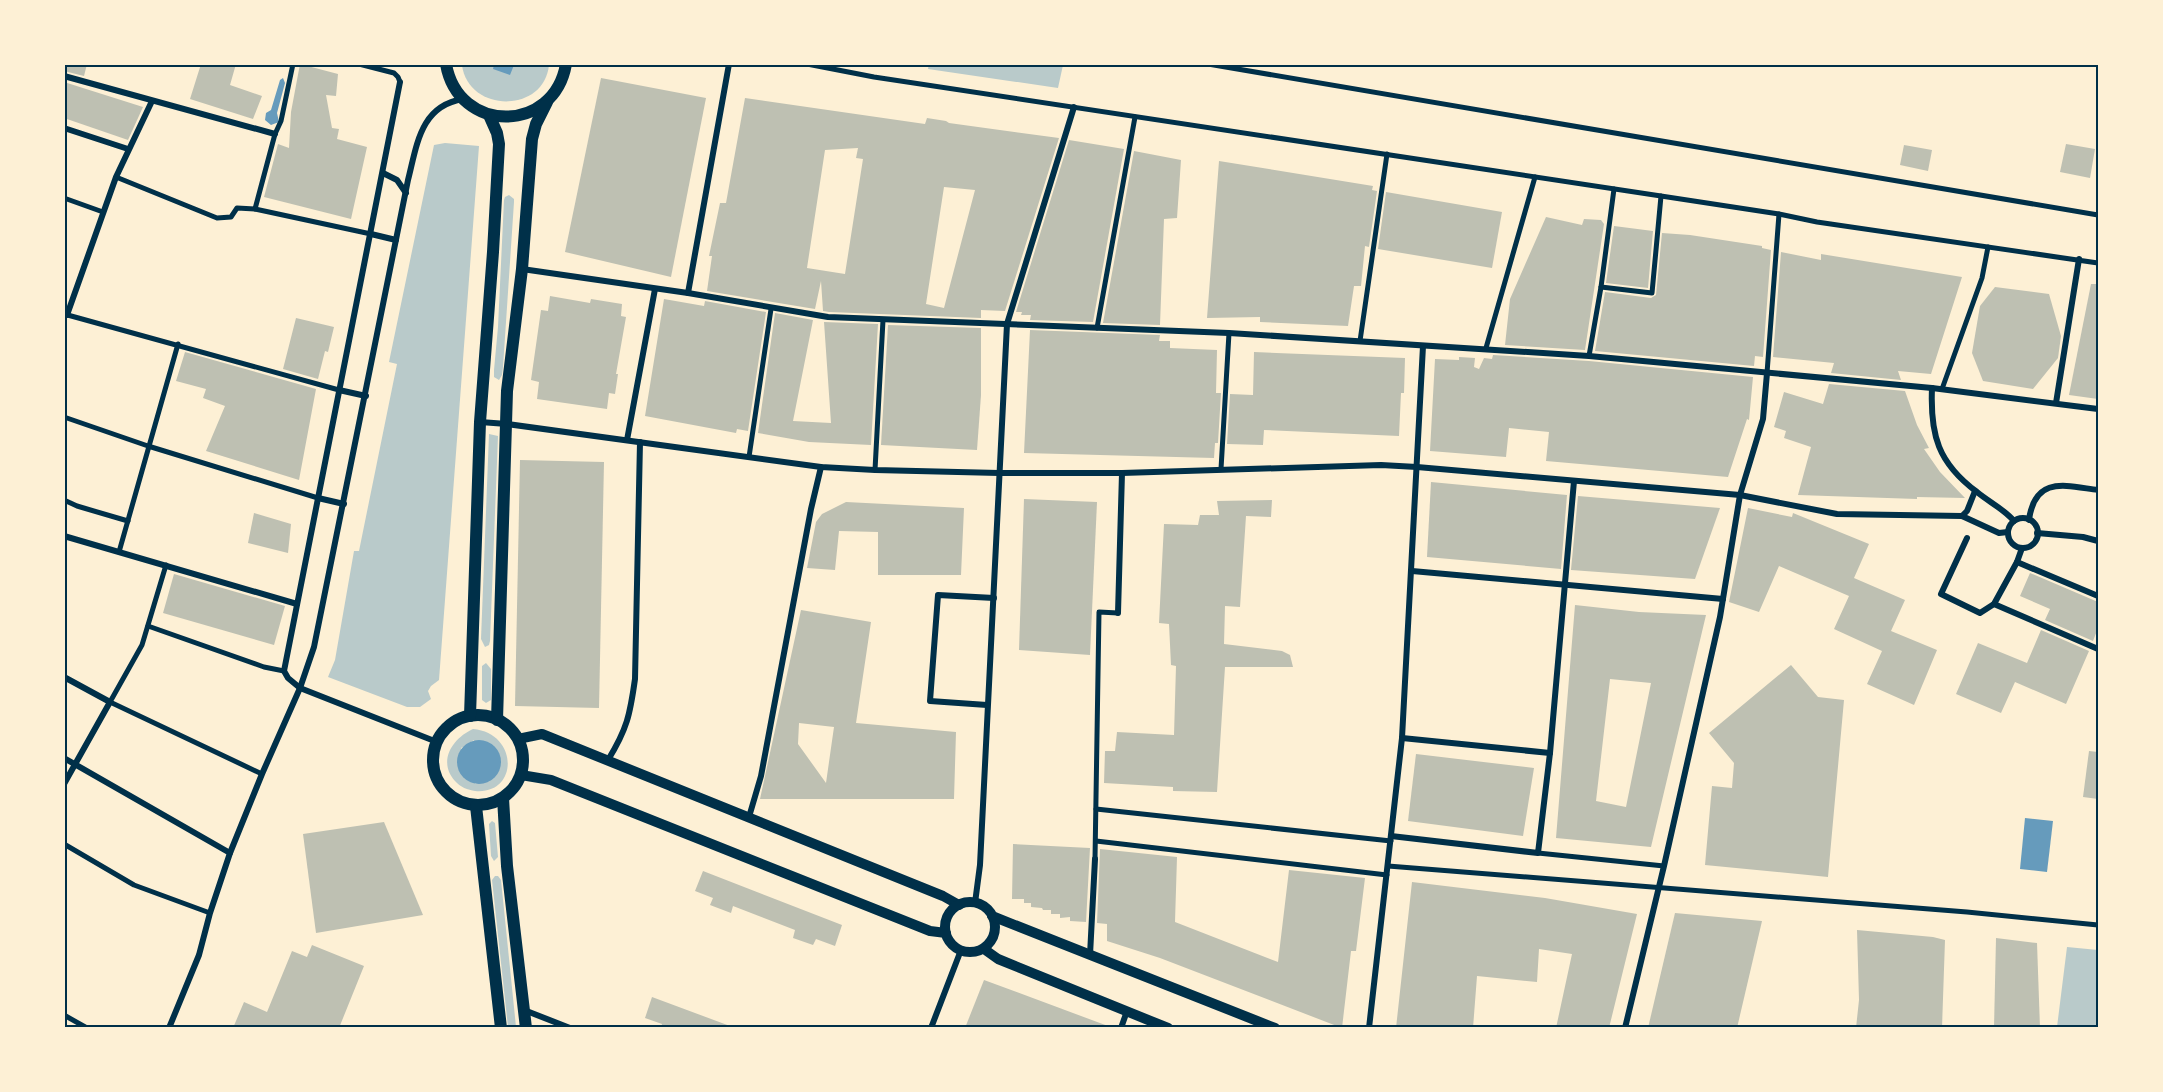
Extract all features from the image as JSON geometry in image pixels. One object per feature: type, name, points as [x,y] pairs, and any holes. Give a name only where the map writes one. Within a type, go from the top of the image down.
[{"type":"main road","points":[[446,64],[453,87],[463,99],[470,106],[489,115],[514,117],[537,109],[547,102]]},
{"type":"main road","points":[[497,720],[507,391],[522,269],[532,139],[536,124],[547,102],[560,84],[566,64]]},
{"type":"main road","points":[[470,716],[480,422],[499,144],[489,115]]},
{"type":"main road","points":[[470,716],[484,716],[497,720],[509,728],[518,740],[522,751],[521,776],[514,789],[503,798],[490,804],[476,806],[462,802],[450,795],[440,784],[434,764],[437,742],[445,730],[456,721],[470,716]]},
{"type":"main road","points":[[503,798],[507,866],[526,1028]]},
{"type":"main road","points":[[476,806],[501,1028]]},
{"type":"street","points":[[255,209],[275,134],[281,121],[293,64]]},
{"type":"street","points":[[359,64],[394,73],[400,82],[284,671],[288,678],[300,688],[437,742]]},
{"type":"street","points":[[688,293],[729,64]]},
{"type":"street","points":[[807,64],[874,77],[2098,263]]},
{"type":"street","points":[[1208,64],[2098,215]]},
{"type":"street","points":[[64,76],[275,134]]},
{"type":"street","points":[[169,1028],[199,955],[230,852],[300,688],[314,647],[396,240],[420,133],[429,117],[445,104],[463,99]]},
{"type":"street","points":[[152,101],[116,177],[66,315],[366,396]]},
{"type":"street","points":[[975,903],[980,865],[1006,324],[1074,107]]},
{"type":"street","points":[[1097,328],[1135,117]]},
{"type":"street","points":[[64,128],[128,149]]},
{"type":"street","points":[[1360,342],[1387,154]]},
{"type":"street","points":[[382,173],[397,180],[406,193]]},
{"type":"street","points":[[116,177],[217,218],[231,217],[237,208],[255,209],[396,240]]},
{"type":"street","points":[[1486,348],[1535,177]]},
{"type":"street","points":[[1589,356],[1614,189]]},
{"type":"street","points":[[1601,286],[1652,293],[1661,196]]},
{"type":"street","points":[[64,198],[103,212]]},
{"type":"street","points":[[1625,1028],[1659,888],[1723,599],[1740,495],[1763,419],[1779,214]]},
{"type":"street","points":[[1942,389],[1982,278],[1988,247]]},
{"type":"street","points":[[2056,404],[2079,259]]},
{"type":"street","points":[[522,269],[688,293],[828,317],[1229,333],[1486,348],[1932,388],[2098,409]]},
{"type":"street","points":[[627,440],[655,289]]},
{"type":"street","points":[[749,457],[771,309]]},
{"type":"street","points":[[875,470],[882,320]]},
{"type":"street","points":[[1221,469],[1229,333]]},
{"type":"street","points":[[119,552],[178,344]]},
{"type":"street","points":[[1369,1028],[1401,738],[1423,346]]},
{"type":"street","points":[[1932,388],[1930,416],[1936,443],[1947,463],[1975,491],[2014,521]]},
{"type":"street","points":[[64,417],[148,446],[344,504]]},
{"type":"street","points":[[480,422],[820,467],[875,470],[999,473],[1381,465],[1417,467],[1740,495],[1837,514],[1962,516],[2000,533],[2008,532]]},
{"type":"street","points":[[608,760],[624,733],[631,709],[635,679],[640,442]]},
{"type":"street","points":[[749,817],[761,776],[820,467]]},
{"type":"street","points":[[1090,955],[1096,841],[1100,612],[1118,613],[1122,472]]},
{"type":"street","points":[[1538,853],[1550,753],[1574,481]]},
{"type":"street","points":[[2030,520],[2036,497],[2042,490],[2051,486],[2098,490]]},
{"type":"street","points":[[1962,516],[1967,511],[1975,491]]},
{"type":"street","points":[[64,500],[128,521]]},
{"type":"street","points":[[1967,538],[1941,594],[1980,613],[1994,604],[2022,548],[2034,542],[2037,533],[2035,525],[2030,520],[2021,518],[2014,521],[2008,532]]},
{"type":"street","points":[[2008,532],[2013,544],[2022,548]]},
{"type":"street","points":[[2037,533],[2083,537],[2098,541]]},
{"type":"street","points":[[64,536],[297,604]]},
{"type":"street","points":[[2017,562],[2098,596]]},
{"type":"street","points":[[64,784],[142,645],[166,565]]},
{"type":"street","points":[[1412,571],[1723,599]]},
{"type":"street","points":[[987,705],[930,701],[938,595],[994,598]]},
{"type":"street","points":[[1994,604],[2098,649]]},
{"type":"street","points":[[148,626],[284,671]]},
{"type":"street","points":[[64,677],[110,702],[262,774]]},
{"type":"street","points":[[518,740],[542,734],[944,896],[959,905],[975,903],[982,905],[995,923],[993,938],[984,949],[976,952],[961,950],[954,946],[946,933],[945,924],[948,917],[959,905]]},
{"type":"street","points":[[1401,738],[1550,753]]},
{"type":"street","points":[[64,758],[230,852]]},
{"type":"street","points":[[521,776],[551,780],[919,927],[946,933]]},
{"type":"street","points":[[1096,809],[1664,866]]},
{"type":"street","points":[[1096,841],[1387,875]]},
{"type":"street","points":[[64,844],[134,885],[210,913]]},
{"type":"street","points":[[1388,866],[1946,910],[2098,925]]},
{"type":"street","points":[[992,916],[1275,1028]]},
{"type":"street","points":[[984,949],[998,959],[1168,1028]]},
{"type":"street","points":[[931,1028],[961,950]]},
{"type":"street","points":[[524,1010],[570,1028]]},
{"type":"street","points":[[1121,1028],[1127,1011]]},
{"type":"street","points":[[64,1015],[87,1028]]},
{"type":"shaded area","points":[[929,64],[1063,65],[1058,88],[928,69]]},
{"type":"shaded area","points":[[462,65],[549,65],[544,81],[534,92],[521,99],[506,101],[491,99],[477,92],[467,81]]},
{"type":"shaded area","points":[[445,143],[479,146],[439,680],[428,691],[431,699],[420,707],[407,707],[328,677],[335,660],[354,551],[359,551],[397,364],[389,362],[434,145]]},
{"type":"shaded area","points":[[509,195],[514,202],[503,367],[499,380],[494,377],[494,370],[504,200]]},
{"type":"shaded area","points":[[489,434],[498,436],[490,641],[485,647],[481,639]]},
{"type":"shaded area","points":[[486,663],[491,669],[491,700],[486,703],[482,700],[482,666]]},
{"type":"shaded area","points":[[473,729],[488,733],[499,741],[505,751],[508,763],[506,774],[500,784],[489,790],[475,791],[462,787],[447,766],[454,744]],"holes":[[[474,740],[490,781],[475,784],[461,748]]]},
{"type":"shaded area","points":[[492,821],[495,823],[498,857],[494,861],[491,856],[489,824]]},
{"type":"shaded area","points":[[495,876],[501,880],[516,1027],[508,1027],[492,880]]},
{"type":"shaded area","points":[[2067,947],[2098,950],[2098,1027],[2057,1027]]},
{"type":"water","points":[[494,64],[514,65],[510,75],[493,69]]},
{"type":"water","points":[[283,78],[285,83],[277,113],[279,122],[271,125],[265,120],[266,113],[271,110],[280,80]]},
{"type":"water","points":[[479,740],[494,747],[501,762],[494,777],[479,784],[464,777],[457,762],[464,747]]},
{"type":"water","points":[[2025,818],[2053,821],[2047,872],[2020,869]]},
{"type":"building","points":[[64,64],[87,64],[84,76],[64,71]]},
{"type":"building","points":[[201,64],[236,64],[230,85],[262,96],[253,119],[190,99]]},
{"type":"building","points":[[300,64],[338,74],[336,96],[326,95],[332,128],[339,129],[337,139],[367,147],[351,219],[264,197],[278,144],[289,148],[291,112]]},
{"type":"building","points":[[601,78],[706,98],[671,277],[565,252]]},
{"type":"building","points":[[64,82],[143,107],[128,140],[64,118]]},
{"type":"building","points":[[745,98],[925,124],[927,118],[1059,138],[1005,311],[981,310],[981,318],[823,311],[821,281],[815,309],[707,291],[712,256],[709,256],[720,203],[726,203]],"holes":[[[858,148],[856,158],[863,159],[845,274],[807,268],[825,150]],[[944,187],[975,190],[944,308],[926,304]]]},
{"type":"building","points":[[1069,140],[1124,149],[1093,322],[1030,320],[1031,315],[1021,315],[1022,312],[1016,312]]},
{"type":"building","points":[[2066,144],[2095,149],[2090,178],[2060,172]]},
{"type":"building","points":[[1904,145],[1932,150],[1928,171],[1900,165]]},
{"type":"building","points":[[1134,151],[1181,160],[1177,218],[1164,219],[1160,325],[1103,323]]},
{"type":"building","points":[[1219,161],[1373,186],[1372,190],[1377,191],[1369,247],[1365,246],[1361,286],[1354,286],[1348,326],[1260,322],[1260,317],[1207,318]]},
{"type":"building","points":[[1386,192],[1502,212],[1492,268],[1378,249]]},
{"type":"building","points":[[1546,217],[1582,225],[1584,219],[1601,220],[1604,224],[1585,350],[1505,345],[1510,299]]},
{"type":"building","points":[[1614,226],[1653,231],[1648,288],[1606,283]]},
{"type":"building","points":[[1662,233],[1762,246],[1762,248],[1771,250],[1763,357],[1755,356],[1754,366],[1595,351],[1605,292],[1651,298],[1656,295]]},
{"type":"building","points":[[1781,252],[1821,260],[1821,254],[1962,277],[1931,374],[1898,371],[1901,380],[1831,373],[1834,363],[1773,357]]},
{"type":"building","points":[[2091,284],[2098,284],[2098,399],[2069,395]]},
{"type":"building","points":[[1995,287],[2049,294],[2061,336],[2058,358],[2033,389],[1983,381],[1972,353],[1980,306]]},
{"type":"building","points":[[550,296],[590,303],[591,299],[622,304],[621,316],[626,317],[616,374],[618,374],[615,394],[609,393],[607,409],[537,399],[539,382],[531,380],[541,310],[548,311]]},
{"type":"building","points":[[664,299],[704,306],[705,301],[766,312],[748,431],[737,429],[736,433],[645,416]]},
{"type":"building","points":[[775,313],[813,320],[793,421],[831,423],[824,322],[878,324],[871,445],[809,442],[758,433]]},
{"type":"building","points":[[296,318],[334,327],[318,379],[283,369]]},
{"type":"building","points":[[888,325],[981,328],[981,395],[977,450],[881,445]]},
{"type":"building","points":[[1030,330],[1160,335],[1159,341],[1170,341],[1170,348],[1217,350],[1216,393],[1221,393],[1218,443],[1215,443],[1214,458],[1024,453]]},
{"type":"building","points":[[185,352],[316,389],[299,480],[206,451],[225,406],[203,398],[206,389],[176,381]]},
{"type":"building","points":[[1254,352],[1405,358],[1399,436],[1264,430],[1263,445],[1227,444],[1230,394],[1253,395]]},
{"type":"building","points":[[1493,355],[1589,361],[1753,377],[1749,420],[1747,419],[1728,477],[1546,461],[1549,432],[1509,428],[1506,457],[1430,451],[1435,359],[1475,358],[1474,367],[1479,369],[1484,358],[1492,359]]},
{"type":"building","points":[[1829,384],[1905,391],[1917,425],[1929,448],[1924,449],[1940,472],[1965,498],[1917,497],[1917,499],[1798,495],[1811,447],[1784,438],[1786,431],[1774,427],[1784,392],[1823,404]]},
{"type":"building","points":[[520,460],[604,462],[599,708],[515,706]]},
{"type":"building","points":[[1431,482],[1567,495],[1561,569],[1427,557]]},
{"type":"building","points":[[1578,496],[1720,508],[1695,579],[1571,570]]},
{"type":"building","points":[[1024,499],[1097,502],[1090,655],[1019,650]]},
{"type":"building","points":[[1272,500],[1271,517],[1246,516],[1240,607],[1225,606],[1224,644],[1282,651],[1290,655],[1293,667],[1225,667],[1217,792],[1173,791],[1173,787],[1104,783],[1105,751],[1115,751],[1117,732],[1174,735],[1176,666],[1171,665],[1169,624],[1159,623],[1164,524],[1198,525],[1200,515],[1219,515],[1217,501]]},
{"type":"building","points":[[846,502],[964,508],[961,575],[878,575],[878,532],[839,531],[835,570],[807,568],[816,522],[822,514]]},
{"type":"building","points":[[1748,508],[1792,517],[1793,513],[1869,544],[1854,578],[1905,600],[1891,631],[1937,650],[1914,705],[1867,684],[1882,651],[1834,629],[1849,596],[1779,566],[1759,612],[1729,602]]},
{"type":"building","points":[[254,513],[291,524],[288,553],[248,543]]},
{"type":"building","points":[[2030,573],[2098,602],[2098,628],[2093,641],[2045,620],[2050,609],[2020,596]]},
{"type":"building","points":[[174,574],[285,606],[274,645],[163,613]]},
{"type":"building","points":[[1575,605],[1639,612],[1706,615],[1651,847],[1556,838]],"holes":[[[1610,679],[1651,683],[1626,807],[1596,801]]]},
{"type":"building","points":[[801,610],[871,622],[856,723],[956,732],[954,799],[760,799]],"holes":[[[799,723],[834,727],[826,783],[798,744]]]},
{"type":"building","points":[[2041,630],[2089,651],[2066,704],[2015,682],[2001,713],[1956,694],[1978,643],[2027,663]]},
{"type":"building","points":[[1791,665],[1818,697],[1844,700],[1828,877],[1705,865],[1712,786],[1732,788],[1734,763],[1709,733]]},
{"type":"building","points":[[2089,751],[2098,752],[2098,799],[2083,797]]},
{"type":"building","points":[[1416,754],[1534,768],[1523,836],[1408,821]]},
{"type":"building","points":[[384,822],[423,915],[316,933],[303,834]]},
{"type":"building","points":[[1013,844],[1090,848],[1086,922],[1070,921],[1070,917],[1060,918],[1060,914],[1051,914],[1051,910],[1031,907],[1031,903],[1024,903],[1024,899],[1012,899]]},
{"type":"building","points":[[1100,849],[1177,857],[1175,922],[1278,962],[1289,870],[1365,878],[1356,951],[1351,951],[1342,1028],[1160,958],[1107,941],[1107,924],[1097,923]]},
{"type":"building","points":[[703,871],[842,925],[835,946],[816,939],[813,945],[793,938],[795,930],[733,906],[731,913],[710,905],[713,898],[695,891]]},
{"type":"building","points":[[1412,882],[1545,898],[1637,914],[1609,1028],[1556,1028],[1572,954],[1539,949],[1537,982],[1477,976],[1473,1028],[1396,1028]]},
{"type":"building","points":[[1675,913],[1762,921],[1737,1028],[1648,1028]]},
{"type":"building","points":[[1857,930],[1945,940],[1942,1028],[1856,1028],[1859,1000]]},
{"type":"building","points":[[1996,938],[2037,943],[2040,1028],[1994,1028]]},
{"type":"building","points":[[312,945],[364,966],[339,1028],[233,1028],[244,1002],[267,1012],[292,951],[307,957]]},
{"type":"building","points":[[984,980],[1108,1026],[1107,1028],[965,1028]]},
{"type":"building","points":[[652,997],[730,1026],[730,1028],[661,1028],[662,1024],[645,1018]]}]
